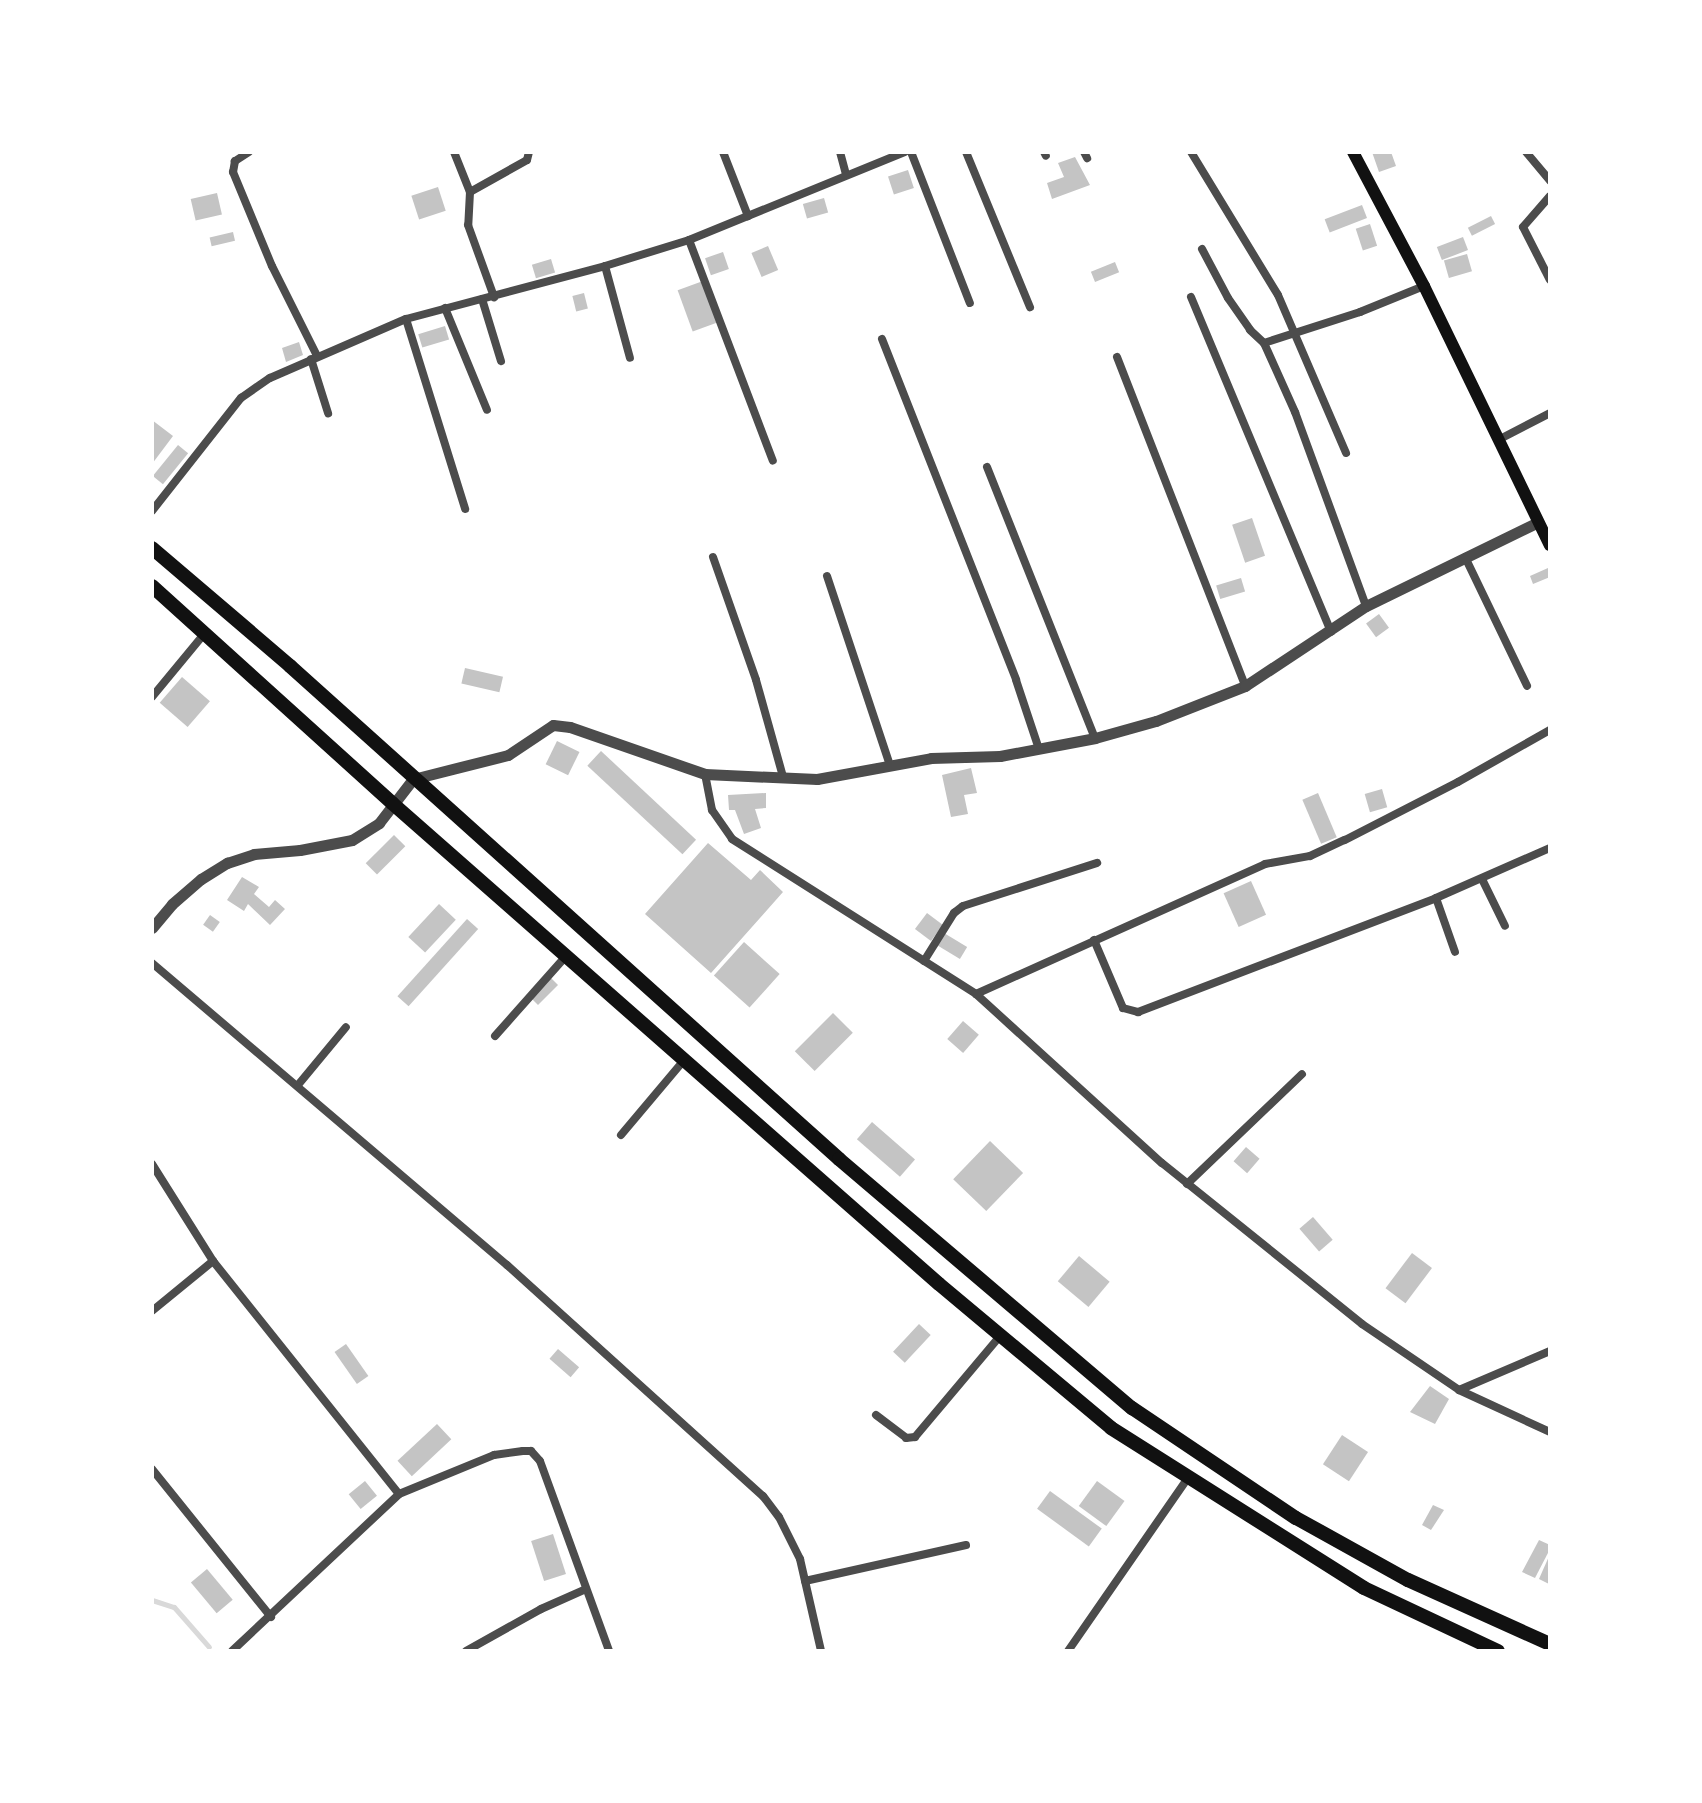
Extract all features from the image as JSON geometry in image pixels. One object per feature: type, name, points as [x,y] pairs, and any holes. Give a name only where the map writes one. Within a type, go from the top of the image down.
[{"type":"highway","points":[[152,548],[290,666],[839,1159],[1132,1408],[1296,1518],[1408,1580],[1550,1644]]},
{"type":"highway","points":[[152,586],[566,956],[1000,1336],[1111,1428],[1187,1479],[1364,1588],[1498,1651]]},
{"type":"main road","points":[[1353,152],[1424,286],[1550,545]]},
{"type":"street","points":[[249,152],[235,161],[233,172],[314,358],[328,413]]},
{"type":"street","points":[[454,152],[470,192],[468,225],[494,297]]},
{"type":"street","points":[[470,192],[520,165],[527,160],[529,152]]},
{"type":"street","points":[[723,152],[748,216]]},
{"type":"street","points":[[840,152],[846,174]]},
{"type":"street","points":[[152,511],[249,390],[314,358],[406,319],[494,297],[689,240],[905,152]]},
{"type":"street","points":[[911,152],[970,303]]},
{"type":"street","points":[[966,152],[1030,307]]},
{"type":"street","points":[[1191,152],[1278,295],[1346,453]]},
{"type":"street","points":[[1526,152],[1550,181]]},
{"type":"street","points":[[1550,196],[1523,227],[1550,280]]},
{"type":"street","points":[[689,240],[773,461]]},
{"type":"street","points":[[1202,249],[1228,298],[1250,330],[1264,343],[1295,412],[1366,606]]},
{"type":"street","points":[[605,266],[630,358]]},
{"type":"street","points":[[1264,343],[1424,286]]},
{"type":"street","points":[[1191,297],[1331,632]]},
{"type":"street","points":[[482,299],[501,361]]},
{"type":"street","points":[[445,308],[487,410]]},
{"type":"street","points":[[406,319],[465,509]]},
{"type":"street","points":[[882,339],[1016,680],[1039,749]]},
{"type":"street","points":[[1117,357],[1245,686]]},
{"type":"street","points":[[1498,440],[1550,413]]},
{"type":"street","points":[[987,467],[1095,738]]},
{"type":"street","points":[[152,928],[172,904],[201,879],[227,863],[254,854],[300,850],[352,840],[379,823],[413,779],[508,755],[528,745],[543,730],[561,725],[705,774],[783,777],[844,777],[931,758],[1000,756],[1095,738],[1195,708],[1245,686],[1366,606],[1538,522]]},
{"type":"street","points":[[713,557],[756,680],[783,777]]},
{"type":"street","points":[[1465,557],[1527,686]]},
{"type":"street","points":[[827,576],[890,765]]},
{"type":"street","points":[[152,697],[205,633]]},
{"type":"street","points":[[976,994],[1265,864],[1310,856],[1345,840],[1550,730]]},
{"type":"street","points":[[705,774],[712,810],[732,839],[976,994],[1187,1184],[1362,1324],[1459,1390],[1550,1432]]},
{"type":"street","points":[[1094,940],[1123,1008],[1138,1012],[1436,898],[1550,848]]},
{"type":"street","points":[[924,961],[954,913],[963,906],[1097,863]]},
{"type":"street","points":[[1482,879],[1505,926]]},
{"type":"street","points":[[1436,898],[1455,952]]},
{"type":"street","points":[[495,1036],[566,956]]},
{"type":"street","points":[[152,963],[507,1265],[763,1496],[791,1538],[805,1581],[821,1651]]},
{"type":"street","points":[[298,1085],[346,1027]]},
{"type":"street","points":[[621,1135],[685,1059]]},
{"type":"street","points":[[1187,1184],[1302,1074]]},
{"type":"street","points":[[152,1164],[213,1261],[399,1494]]},
{"type":"street","points":[[152,1311],[213,1261]]},
{"type":"street","points":[[876,1415],[906,1438],[915,1437],[1000,1336]]},
{"type":"street","points":[[1459,1390],[1550,1351]]},
{"type":"street","points":[[232,1651],[399,1494],[494,1455],[531,1451],[540,1461],[609,1651]]},
{"type":"street","points":[[152,1469],[271,1617]]},
{"type":"street","points":[[1068,1651],[1187,1479]]},
{"type":"street","points":[[805,1581],[966,1545]]},
{"type":"street","points":[[466,1651],[541,1609],[586,1589]]},
{"type":"building","points":[[1372,152],[1391,152],[1396,166],[1379,172]]},
{"type":"building","points":[[1075,157],[1090,185],[1052,199],[1047,183],[1064,177],[1058,163]]},
{"type":"building","points":[[908,170],[914,188],[894,195],[888,176]]},
{"type":"building","points":[[438,187],[446,211],[419,219],[411,196]]},
{"type":"building","points":[[217,193],[222,214],[196,221],[191,199]]},
{"type":"building","points":[[824,198],[828,212],[807,218],[803,204]]},
{"type":"building","points":[[1362,205],[1367,218],[1330,232],[1325,219]]},
{"type":"building","points":[[1491,216],[1495,224],[1472,236],[1468,228]]},
{"type":"building","points":[[1370,224],[1377,246],[1363,251],[1356,229]]},
{"type":"building","points":[[233,232],[235,241],[212,246],[210,237]]},
{"type":"building","points":[[1463,237],[1468,250],[1442,260],[1437,247]]},
{"type":"building","points":[[768,246],[778,270],[762,277],[751,253]]},
{"type":"building","points":[[723,252],[729,269],[711,275],[705,258]]},
{"type":"building","points":[[1467,254],[1472,271],[1449,278],[1444,261]]},
{"type":"building","points":[[551,259],[555,272],[536,278],[532,265]]},
{"type":"building","points":[[1115,262],[1119,272],[1095,282],[1091,272]]},
{"type":"building","points":[[703,281],[718,322],[693,332],[678,290]]},
{"type":"building","points":[[584,293],[588,309],[576,311],[572,296]]},
{"type":"building","points":[[445,326],[449,339],[422,348],[418,334]]},
{"type":"building","points":[[299,342],[303,355],[286,362],[282,348]]},
{"type":"building","points":[[152,420],[173,436],[152,464]]},
{"type":"building","points":[[178,445],[188,453],[163,484],[153,476]]},
{"type":"building","points":[[1252,518],[1265,556],[1245,563],[1232,525]]},
{"type":"building","points":[[1548,568],[1550,577],[1533,584],[1530,576]]},
{"type":"building","points":[[1241,578],[1245,591],[1220,599],[1216,586]]},
{"type":"building","points":[[1379,614],[1389,628],[1376,637],[1366,623]]},
{"type":"building","points":[[465,668],[503,677],[499,692],[461,684]]},
{"type":"building","points":[[182,677],[210,701],[188,727],[160,703]]},
{"type":"building","points":[[557,741],[579,752],[568,775],[546,764]]},
{"type":"building","points":[[601,751],[696,840],[682,854],[587,766]]},
{"type":"building","points":[[971,768],[977,793],[964,795],[968,814],[951,817],[942,775]]},
{"type":"building","points":[[1382,789],[1387,807],[1370,812],[1365,794]]},
{"type":"building","points":[[766,793],[766,808],[755,809],[761,828],[744,834],[735,810],[729,810],[728,795]]},
{"type":"building","points":[[1318,793],[1337,837],[1321,844],[1302,800]]},
{"type":"building","points":[[394,835],[405,846],[377,875],[366,863]]},
{"type":"building","points":[[708,843],[751,880],[760,870],[783,892],[711,973],[645,914]]},
{"type":"building","points":[[242,877],[259,887],[254,894],[269,907],[275,900],[285,909],[270,925],[248,904],[244,911],[227,900]]},
{"type":"building","points":[[1251,881],[1266,915],[1239,927],[1224,893]]},
{"type":"building","points":[[439,904],[456,920],[425,953],[408,937]]},
{"type":"building","points":[[927,913],[943,925],[931,941],[915,929]]},
{"type":"building","points":[[210,915],[220,922],[213,932],[203,925]]},
{"type":"building","points":[[467,919],[478,929],[409,1006],[397,996]]},
{"type":"building","points":[[944,933],[967,947],[960,959],[937,945]]},
{"type":"building","points":[[744,942],[780,974],[750,1008],[714,975]]},
{"type":"building","points":[[551,978],[558,985],[538,1005],[532,999]]},
{"type":"building","points":[[833,1013],[853,1033],[815,1071],[795,1051]]},
{"type":"building","points":[[963,1021],[979,1035],[963,1053],[947,1039]]},
{"type":"building","points":[[872,1122],[915,1159],[900,1177],[857,1139]]},
{"type":"building","points":[[990,1141],[1023,1173],[986,1211],[953,1179]]},
{"type":"building","points":[[1246,1147],[1260,1159],[1247,1173],[1234,1161]]},
{"type":"building","points":[[1313,1217],[1333,1240],[1319,1251],[1299,1229]]},
{"type":"building","points":[[1412,1253],[1432,1268],[1405,1303],[1386,1288]]},
{"type":"building","points":[[1079,1256],[1110,1282],[1088,1307],[1058,1281]]},
{"type":"building","points":[[919,1324],[931,1335],[905,1363],[893,1352]]},
{"type":"building","points":[[346,1344],[368,1376],[357,1384],[335,1352]]},
{"type":"building","points":[[558,1349],[579,1367],[571,1377],[549,1359]]},
{"type":"building","points":[[1430,1386],[1449,1399],[1435,1424],[1410,1412]]},
{"type":"building","points":[[437,1424],[451,1439],[412,1476],[398,1461]]},
{"type":"building","points":[[1342,1435],[1368,1452],[1349,1481],[1323,1464]]},
{"type":"building","points":[[365,1481],[377,1496],[361,1509],[349,1494]]},
{"type":"building","points":[[1097,1481],[1125,1501],[1106,1526],[1079,1506]]},
{"type":"building","points":[[1050,1491],[1102,1529],[1089,1546],[1037,1509]]},
{"type":"building","points":[[1433,1505],[1444,1510],[1431,1530],[1422,1525]]},
{"type":"building","points":[[553,1534],[566,1574],[544,1581],[531,1541]]},
{"type":"building","points":[[1539,1540],[1550,1545],[1550,1549],[1535,1578],[1522,1572]]},
{"type":"building","points":[[1550,1554],[1550,1581],[1549,1584],[1539,1579]]},
{"type":"building","points":[[207,1569],[233,1600],[217,1613],[191,1582]]},
{"type":"waterway","points":[[152,1600],[174,1607],[209,1647]]}]
